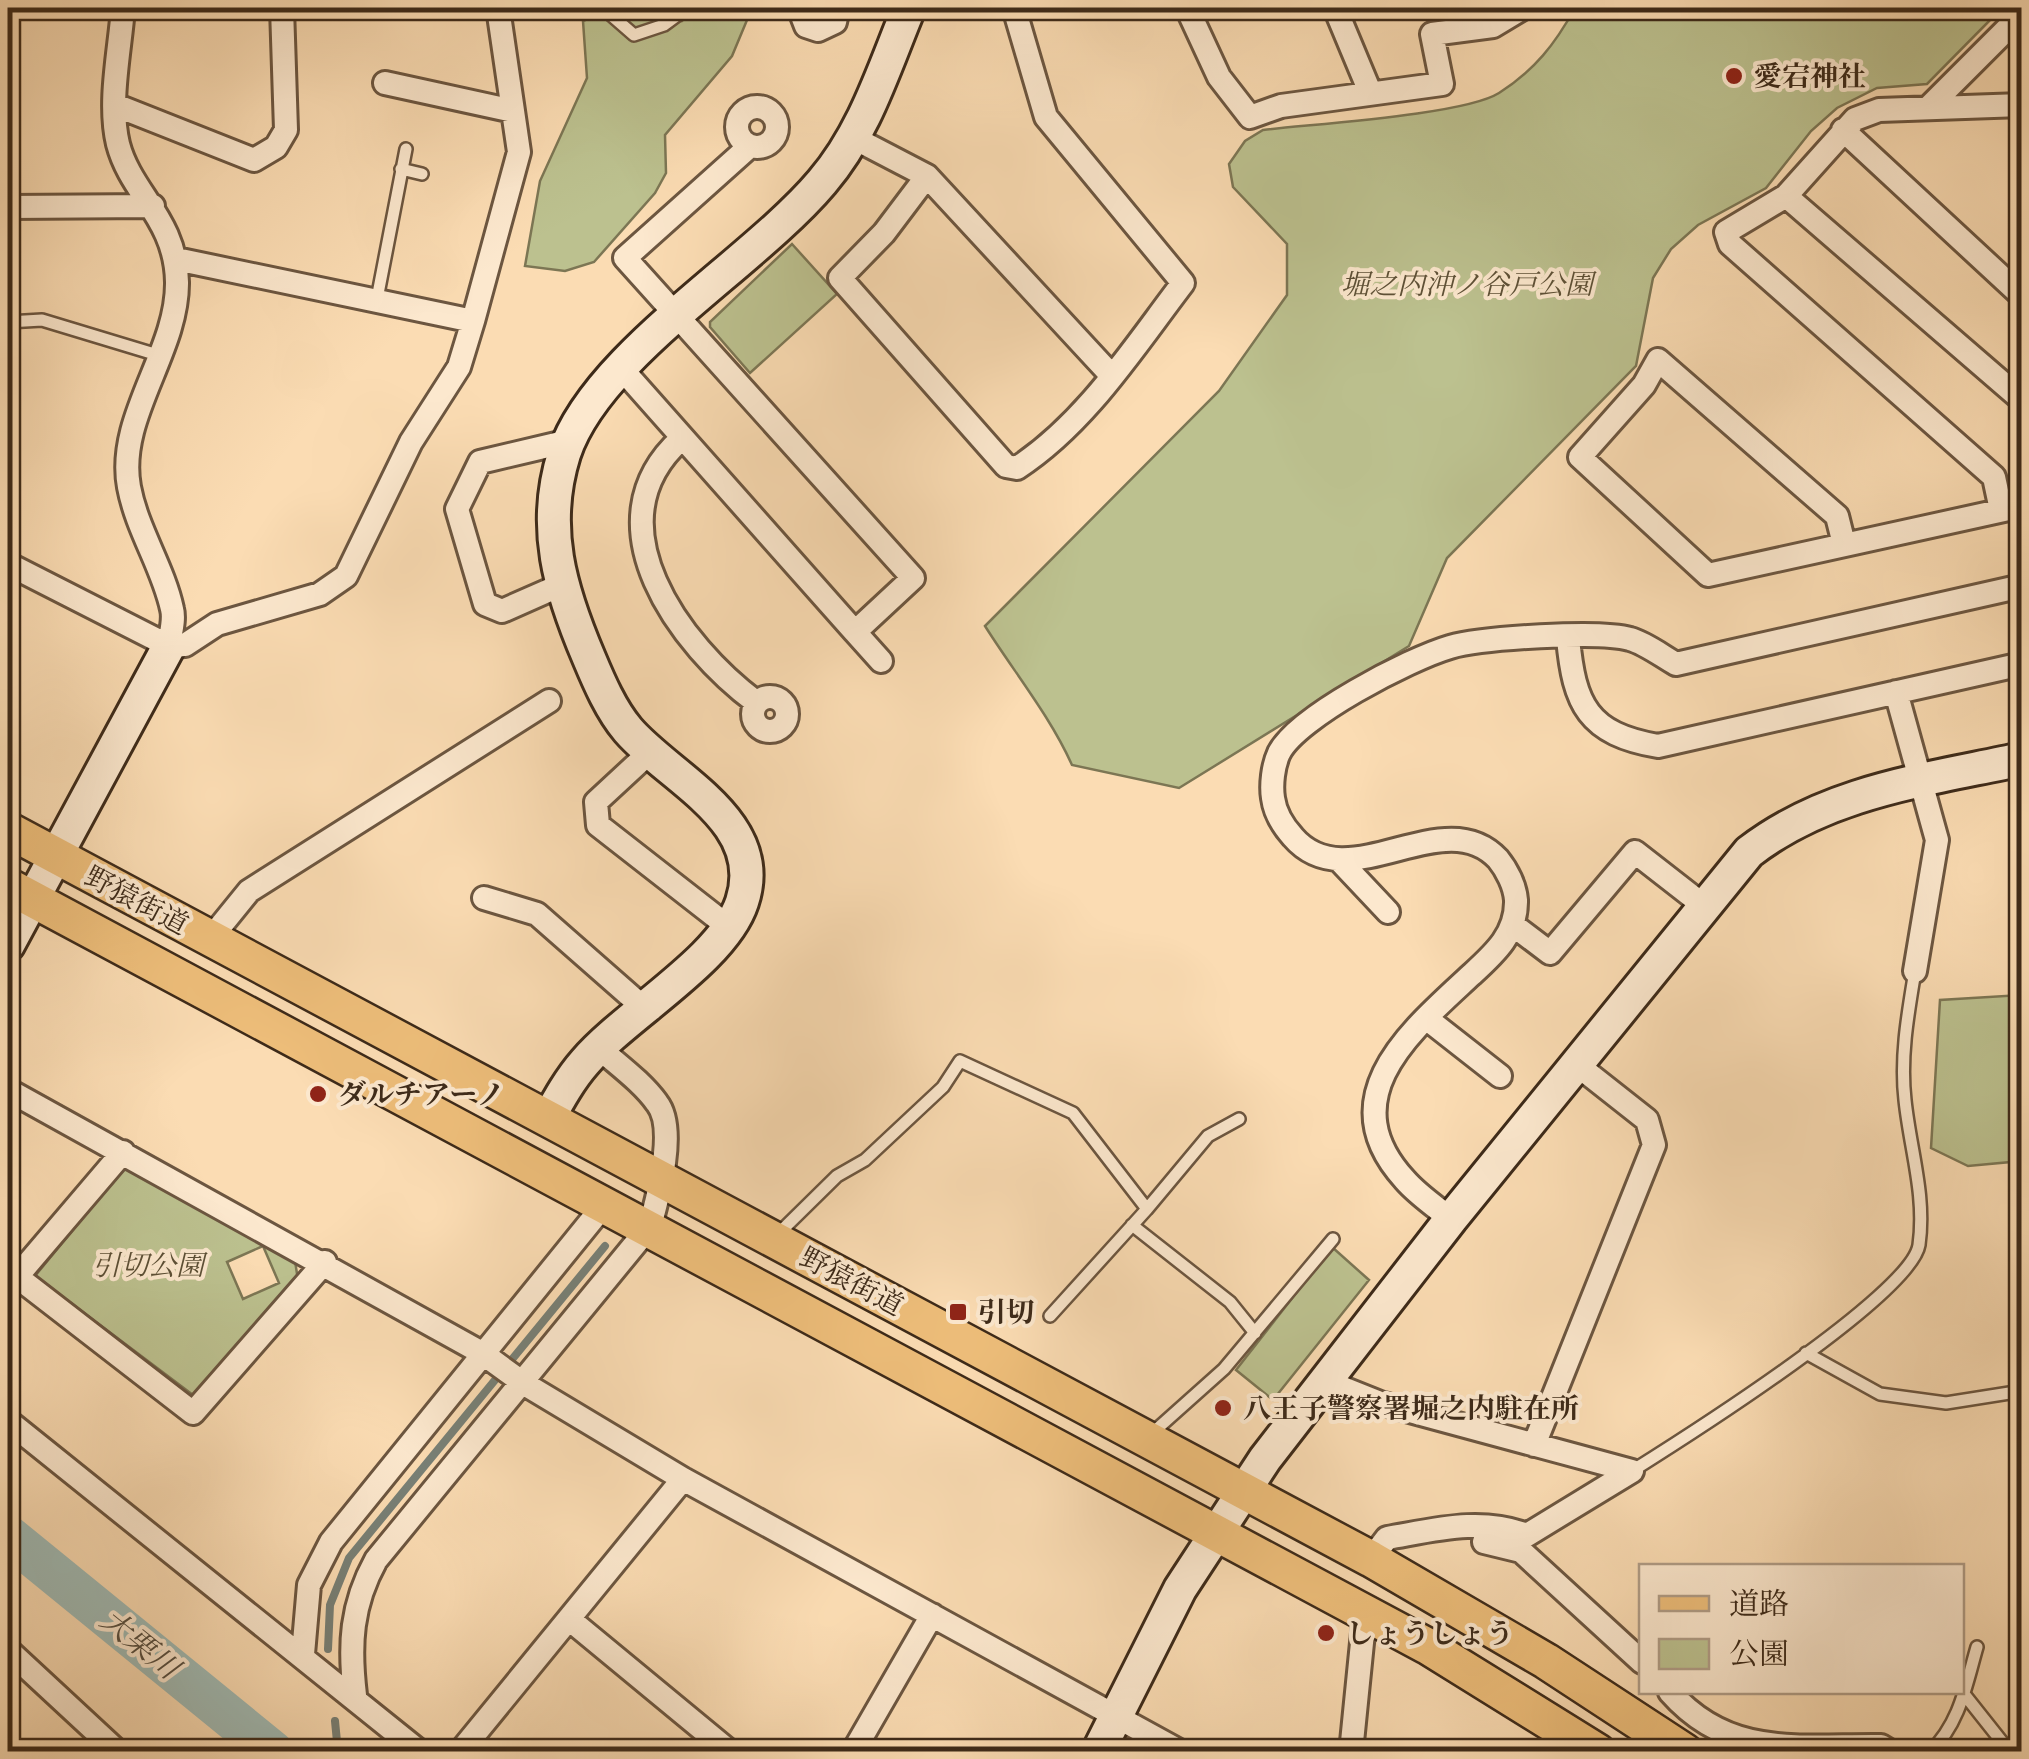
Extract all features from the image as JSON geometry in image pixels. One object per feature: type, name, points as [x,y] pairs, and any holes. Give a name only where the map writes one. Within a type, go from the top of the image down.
[{"type":"main road","name":"野猿街道","points":[[8,830],[1457,1607],[1685,1752]]},
{"type":"main road","name":"野猿街道","points":[[20,893],[604,1206],[650,1226],[1365,1613],[1598,1752]]},
{"type":"street","points":[[8,945],[20,893],[54,856],[169,646],[173,612],[128,484],[132,431],[162,356],[177,288],[176,258],[118,146],[115,105],[123,8]]},
{"type":"street","points":[[115,105],[254,160],[276,148],[286,130],[282,8]]},
{"type":"street","points":[[8,564],[169,646],[185,644],[217,624],[320,594],[346,576],[411,442],[459,366],[519,152],[498,8]]},
{"type":"street","points":[[799,8],[806,26],[818,30],[835,22],[838,8]]},
{"type":"street","points":[[548,1119],[567,1085],[599,1048],[730,928],[746,882],[731,828],[714,804],[650,752],[615,711],[560,585],[553,544],[553,506],[569,441],[600,391],[621,368],[804,202],[854,138],[909,8]]},
{"type":"street","points":[[927,176],[884,234],[840,278],[1006,466],[1017,468],[1030,460],[1112,376],[1183,283],[1046,117],[1035,67],[1014,8]]},
{"type":"street","points":[[1187,8],[1219,77],[1250,117],[1281,106],[1442,84],[1432,34],[1523,8]]},
{"type":"street","points":[[1335,8],[1370,92]]},
{"type":"street","points":[[1929,107],[2022,14]]},
{"type":"street","points":[[385,82],[513,112]]},
{"type":"street","points":[[1844,544],[1836,516],[1658,360],[1644,385],[1580,457],[1708,575],[2011,508],[1994,478],[1730,244],[1726,232],[1786,196],[1843,130],[1878,110],[2022,105]]},
{"type":"street","points":[[1843,130],[2022,296]]},
{"type":"street","points":[[854,138],[927,176],[1112,376]]},
{"type":"street","points":[[750,146],[625,258],[913,578],[855,632]]},
{"type":"street","points":[[1786,196],[2022,400]]},
{"type":"street","points":[[8,207],[152,206]]},
{"type":"street","points":[[176,258],[473,321]]},
{"type":"street","points":[[621,368],[882,660]]},
{"type":"street","points":[[682,439],[654,471],[645,494],[644,557],[684,630],[704,657],[757,703]]},
{"type":"street","points":[[560,585],[502,611],[486,604],[457,509],[480,462],[569,441]]},
{"type":"street","points":[[1388,912],[1339,860],[1300,846],[1281,824],[1273,800],[1279,753],[1299,729],[1398,666],[1451,646],[1502,638],[1630,638],[1676,664],[2022,586]]},
{"type":"street","points":[[1568,638],[1572,674],[1587,714],[1628,741],[1658,746],[2022,664]]},
{"type":"street","points":[[1896,692],[1937,840],[1915,971]]},
{"type":"street","points":[[210,939],[249,891],[550,701]]},
{"type":"street","points":[[650,752],[596,802],[598,825],[730,928]]},
{"type":"street","points":[[1098,1752],[1180,1589],[1243,1491],[1451,1219],[1702,904],[1748,852],[1810,812],[1850,797],[2022,760]]},
{"type":"street","points":[[1339,860],[1464,840],[1488,850],[1501,862],[1516,899],[1513,926],[1500,948],[1398,1047],[1375,1087],[1380,1135],[1403,1179],[1451,1219]]},
{"type":"street","points":[[1513,926],[1550,953],[1635,852],[1702,904]]},
{"type":"street","points":[[484,898],[538,914],[644,1008]]},
{"type":"street","points":[[1426,1018],[1500,1076]]},
{"type":"street","points":[[355,1695],[351,1630],[361,1587],[376,1560],[650,1226],[662,1180],[666,1118],[658,1103],[599,1048]]},
{"type":"street","points":[[1534,1444],[1654,1144],[1647,1120],[1576,1064]]},
{"type":"street","points":[[8,1090],[482,1352],[524,1383],[683,1480],[1180,1752]]},
{"type":"street","points":[[123,1152],[12,1282],[193,1413],[325,1262]]},
{"type":"street","points":[[303,1654],[309,1585],[325,1552],[482,1352],[604,1206]]},
{"type":"street","points":[[1325,1380],[1380,1403],[1632,1470]]},
{"type":"street","points":[[8,1420],[121,1515],[355,1695],[420,1752]]},
{"type":"street","points":[[1371,1560],[1387,1538],[1455,1526],[1502,1525],[1527,1535],[1632,1470]]},
{"type":"street","points":[[460,1752],[683,1480]]},
{"type":"street","points":[[1484,1542],[1521,1550],[1639,1659]]},
{"type":"street","points":[[1351,1752],[1365,1613]]},
{"type":"street","points":[[853,1752],[932,1615]]},
{"type":"street","points":[[569,1619],[730,1752]]},
{"type":"street","points":[[8,1650],[118,1752]]},
{"type":"street","points":[[1654,1730],[1673,1695],[1709,1727],[1736,1740],[1760,1744],[1881,1746],[1891,1752]]},
{"type":"lane","points":[[603,8],[634,34],[664,26],[687,8]]},
{"type":"lane","points":[[377,300],[406,149]]},
{"type":"lane","points":[[402,169],[422,174]]},
{"type":"lane","points":[[8,322],[42,320],[162,356]]},
{"type":"lane","points":[[1632,1470],[1806,1353],[1896,1280],[1918,1250],[1922,1204],[1904,1066],[1915,971]]},
{"type":"lane","points":[[773,1239],[837,1176],[865,1160],[943,1087],[960,1061],[1073,1113],[1147,1209]]},
{"type":"lane","points":[[1050,1316],[1208,1136],[1239,1119]]},
{"type":"lane","points":[[1132,1226],[1230,1302],[1255,1333]]},
{"type":"lane","points":[[1146,1439],[1224,1369],[1333,1239]]},
{"type":"lane","points":[[1806,1353],[1880,1394],[1946,1403],[2022,1391]]},
{"type":"lane","points":[[1930,1752],[1944,1738],[1964,1694],[1977,1647]]},
{"type":"lane","points":[[1964,1694],[2010,1752]]},
{"type":"green space","points":[[613,8],[673,8],[682,21],[697,8],[752,8],[732,56],[665,135],[666,173],[655,193],[594,262],[565,271],[525,266],[540,181],[587,78],[583,21]]},
{"type":"green space","name":"堀之内沖ノ谷戸公園","points":[[1575,8],[2002,8],[1927,84],[1877,88],[1837,108],[1811,131],[1766,188],[1698,225],[1671,249],[1653,278],[1636,366],[1447,558],[1409,646],[1179,788],[1072,765],[985,626],[1219,391],[1287,295],[1287,244],[1233,187],[1229,164],[1245,141],[1263,130],[1422,113],[1481,101],[1499,93],[1543,55]]},
{"type":"green space","points":[[792,244],[837,294],[750,373],[710,327],[710,322]]},
{"type":"green space","points":[[2021,995],[2021,1161],[1968,1166],[1931,1148],[1940,1000]]},
{"type":"green space","name":"引切公園","points":[[127,1164],[295,1261],[298,1280],[193,1395],[35,1276]],"holes":[[[263,1246],[279,1283],[243,1299],[227,1262]]]},
{"type":"green space","points":[[1332,1247],[1369,1280],[1273,1400],[1236,1370]]},
{"type":"waterway","points":[[328,1649],[330,1605],[349,1558],[605,1246]]},
{"type":"waterway","name":"大栗川","points":[[8,1536],[273,1752]]},
{"type":"waterway","points":[[335,1721],[338,1752]]},
{"type":"place","name":"愛宕神社","points":[[1734,76]]},
{"type":"place","name":"ダルチアーノ","points":[[318,1094]]},
{"type":"place","name":"引切","points":[[958,1312]]},
{"type":"place","name":"八王子警察署堀之内駐在所","points":[[1223,1408]]},
{"type":"place","name":"しょうしょう","points":[[1326,1633]]}]
